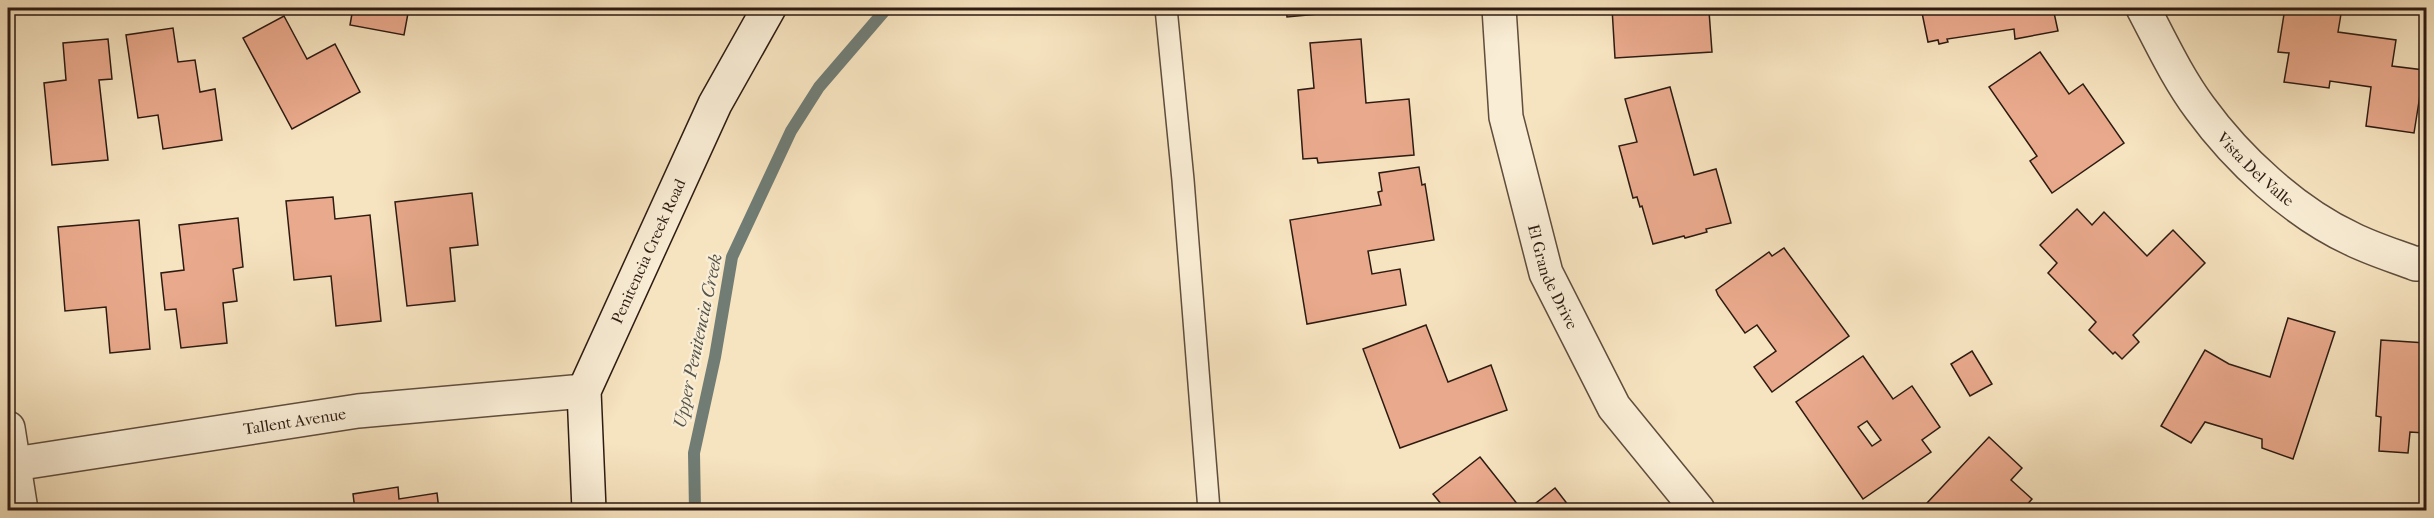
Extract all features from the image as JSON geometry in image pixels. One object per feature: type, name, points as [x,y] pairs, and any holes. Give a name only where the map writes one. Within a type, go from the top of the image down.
[{"type":"street","name":"Penitencia Creek Road","points":[[589,510],[584,391],[715,104],[769,8]]},
{"type":"street","name":"El Grande Drive","points":[[1499,8],[1506,117],[1545,273],[1614,407],[1698,510]]},
{"type":"street","name":"Vista Del Valle","points":[[2143,8],[2171,61],[2200,108],[2235,150],[2302,211],[2352,239],[2416,264],[2427,262]]},
{"type":"street","name":"Tallent Avenue","points":[[11,464],[358,411],[584,391]]},
{"type":"street","points":[[8,428],[11,464],[21,510]]},
{"type":"lane","points":[[1166,8],[1183,180],[1209,510]]},
{"type":"building","points":[[353,8],[409,8],[404,35],[350,25]]},
{"type":"building","points":[[1286,8],[1383,8],[1287,17]]},
{"type":"building","points":[[1612,8],[1705,8],[1705,11],[1709,11],[1712,52],[1615,58]]},
{"type":"building","points":[[1921,8],[2053,8],[2058,31],[2015,39],[2014,29],[1947,39],[1948,42],[1939,44],[1938,40],[1928,42]]},
{"type":"building","points":[[2285,8],[2342,8],[2338,32],[2396,40],[2392,66],[2424,70],[2414,133],[2366,126],[2371,87],[2330,81],[2329,88],[2284,82],[2289,53],[2278,52]]},
{"type":"building","points":[[284,16],[307,59],[335,44],[360,92],[292,129],[243,38]]},
{"type":"building","points":[[173,28],[178,62],[195,60],[200,92],[215,89],[222,140],[163,149],[158,115],[138,118],[126,35]]},
{"type":"building","points":[[108,39],[112,79],[99,80],[108,160],[52,165],[44,83],[66,80],[63,43]]},
{"type":"building","points":[[1361,39],[1366,103],[1409,99],[1414,155],[1318,163],[1317,158],[1303,159],[1298,90],[1314,88],[1310,43]]},
{"type":"building","points":[[2040,52],[2069,94],[2083,84],[2124,143],[2052,193],[2030,161],[2037,156],[1989,87]]},
{"type":"building","points":[[1670,87],[1694,175],[1716,169],[1731,223],[1706,229],[1707,232],[1685,238],[1684,236],[1653,244],[1642,206],[1640,207],[1637,197],[1633,198],[1619,146],[1637,142],[1625,99]]},
{"type":"building","points":[[1419,167],[1422,185],[1425,184],[1434,240],[1368,251],[1372,274],[1400,269],[1406,305],[1307,324],[1290,220],[1381,205],[1378,192],[1382,191],[1379,173]]},
{"type":"building","points":[[472,193],[478,245],[450,248],[455,301],[407,306],[395,202]]},
{"type":"building","points":[[333,197],[335,219],[370,215],[381,321],[336,326],[331,276],[294,280],[286,201]]},
{"type":"building","points":[[2077,209],[2092,225],[2104,212],[2147,256],[2173,230],[2205,263],[2133,335],[2139,342],[2122,359],[2115,352],[2113,354],[2089,330],[2096,322],[2048,273],[2057,263],[2040,245]]},
{"type":"building","points":[[238,218],[243,267],[233,269],[237,301],[223,303],[227,343],[181,348],[176,309],[165,310],[161,273],[184,270],[179,225]]},
{"type":"building","points":[[139,220],[150,349],[110,353],[106,307],[65,311],[58,227]]},
{"type":"building","points":[[1784,248],[1849,336],[1772,392],[1754,367],[1776,351],[1757,325],[1745,333],[1716,290],[1769,252],[1772,256]]},
{"type":"building","points":[[2288,318],[2335,332],[2293,459],[2262,448],[2262,439],[2205,422],[2191,443],[2161,426],[2205,350],[2229,364],[2270,377]]},
{"type":"building","points":[[1426,325],[1448,382],[1491,365],[1507,410],[1400,448],[1363,349]]},
{"type":"building","points":[[2381,340],[2426,343],[2426,444],[2424,444],[2425,433],[2410,432],[2408,453],[2379,451],[2381,417],[2376,416]]},
{"type":"building","points":[[1972,351],[1992,384],[1970,396],[1951,364]]},
{"type":"building","points":[[1863,356],[1893,399],[1912,386],[1940,427],[1922,440],[1931,452],[1863,499],[1796,402]],"holes":[[[1867,421],[1881,440],[1872,446],[1858,427]]]},
{"type":"building","points":[[1989,437],[2022,468],[2011,480],[2032,499],[2025,507],[2029,510],[1928,510],[1931,507],[1927,503]]},
{"type":"building","points":[[1480,457],[1522,510],[1446,510],[1433,494]]},
{"type":"building","points":[[398,487],[399,499],[437,493],[439,510],[355,510],[353,494]]},
{"type":"building","points":[[1555,488],[1572,510],[1527,510]]},
{"type":"building","points":[[1396,504],[1399,510],[1382,510]]},
{"type":"building","points":[[477,506],[478,510],[446,510]]},
{"type":"waterway","name":"Upper Penitencia Creek","points":[[695,510],[694,453],[715,357],[732,257],[791,131],[819,87],[887,8]]}]
